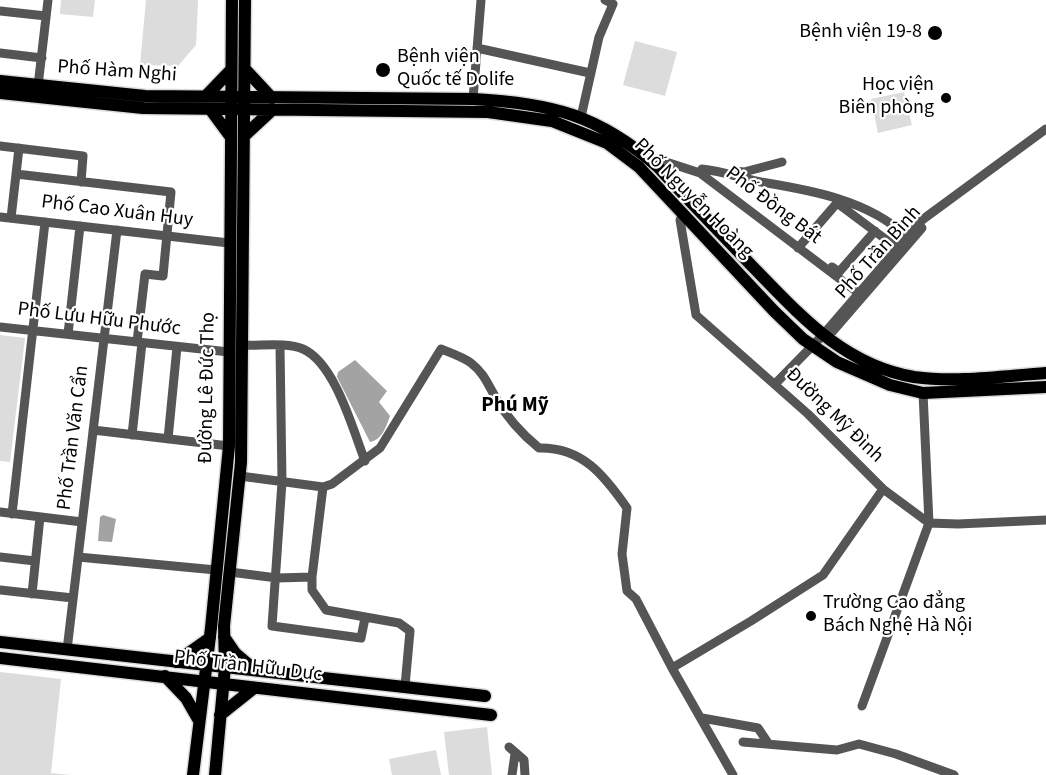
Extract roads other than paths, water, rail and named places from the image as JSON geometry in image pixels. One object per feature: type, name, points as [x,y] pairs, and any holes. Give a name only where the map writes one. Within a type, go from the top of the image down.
[{"type":"main road","name":"Đường Lê Đức Thọ","points":[[215,775],[225,667],[217,633],[216,570],[229,446],[232,0]]},
{"type":"main road","name":"Đường Lê Đức Thọ","points":[[193,775],[205,665],[217,633],[230,572],[240,476],[245,0]]},
{"type":"main road","points":[[244,69],[272,104],[244,136]]},
{"type":"main road","points":[[230,71],[208,103],[230,136]]},
{"type":"main road","name":"Phố Hàm Nghi","points":[[0,81],[38,86],[143,108],[208,103],[244,104]]},
{"type":"main road","name":"Phố Hàm Nghi","points":[[0,93],[88,97]]},
{"type":"main road","name":"Phố Nguyễn Hoàng","points":[[407,105],[473,99],[531,104],[581,117],[626,140],[658,167],[822,336],[870,363],[915,377],[988,377],[1046,373]]},
{"type":"main road","name":"Phố Nguyễn Hoàng","points":[[244,104],[407,105],[511,113],[572,127],[624,154],[684,213],[774,311],[812,345],[837,362],[872,379],[923,393],[1046,387]]},
{"type":"main road","points":[[176,662],[217,633],[235,653],[256,670]]},
{"type":"main road","name":"Phố Trần Hữu Dực","points":[[0,642],[485,696]]},
{"type":"main road","name":"Phố Trần Hữu Dực","points":[[0,658],[491,715]]},
{"type":"main road","points":[[161,661],[162,676],[186,698],[199,717],[220,716],[254,687]]},
{"type":"street","points":[[38,86],[48,0]]},
{"type":"street","points":[[473,99],[481,0]]},
{"type":"street","points":[[581,117],[609,2]]},
{"type":"street","points":[[0,11],[46,16]]},
{"type":"street","points":[[477,48],[590,73]]},
{"type":"street","points":[[0,53],[42,58]]},
{"type":"street","name":"Phố Trần Bình","points":[[775,384],[822,336],[857,292],[922,220],[1046,129]]},
{"type":"street","points":[[0,146],[83,156],[81,182]]},
{"type":"street","points":[[11,218],[19,148]]},
{"type":"street","name":"Phố Đồng Bát","points":[[660,159],[700,173],[800,245],[857,292]]},
{"type":"street","points":[[782,162],[744,172],[703,167],[792,186],[855,205],[895,225],[906,236]]},
{"type":"street","name":"Phố Trần Bình","points":[[822,336],[833,331],[926,224],[987,177],[990,172]]},
{"type":"street","points":[[16,174],[171,192],[163,276],[145,274],[132,435]]},
{"type":"street","points":[[875,231],[839,272],[800,245],[837,203],[875,231],[896,247]]},
{"type":"street","name":"Đường Mỹ Đình","points":[[672,668],[823,575],[883,489],[775,384],[696,315],[680,220],[684,213]]},
{"type":"street","name":"Phố Cao Xuân Huy","points":[[0,217],[229,243]]},
{"type":"street","points":[[12,514],[45,222]]},
{"type":"street","points":[[68,334],[81,226]]},
{"type":"street","name":"Phố Trần Văn Cẩn","points":[[67,650],[117,230]]},
{"type":"street","name":"Phố Lưu Hữu Phước","points":[[0,327],[229,352]]},
{"type":"street","points":[[243,345],[303,349],[320,362],[330,376],[365,460]]},
{"type":"street","points":[[280,346],[282,482],[272,626],[361,638],[365,618]]},
{"type":"street","points":[[168,439],[177,347]]},
{"type":"street","points":[[240,476],[323,487],[381,448],[441,349],[471,363],[484,376],[497,400],[528,439],[539,448],[559,448],[582,459],[613,488],[627,508],[622,554],[627,591],[636,599],[733,775]]},
{"type":"street","points":[[862,706],[929,523],[923,393]]},
{"type":"street","points":[[93,430],[229,446]]},
{"type":"street","points":[[323,487],[312,590],[326,610],[399,623],[410,631],[405,686]]},
{"type":"street","points":[[883,489],[929,523],[1046,520]]},
{"type":"street","points":[[0,512],[82,522]]},
{"type":"street","points":[[32,594],[40,517]]},
{"type":"street","points":[[0,557],[35,561]]},
{"type":"street","points":[[78,557],[216,570]]},
{"type":"street","points":[[230,572],[277,578],[312,577]]},
{"type":"street","points":[[0,590],[74,598]]},
{"type":"street","points":[[485,696],[491,715]]},
{"type":"street","points":[[702,718],[758,728],[768,743]]},
{"type":"street","points":[[743,742],[837,750],[859,744],[896,754],[954,775]]},
{"type":"street","points":[[512,775],[512,751],[524,760],[525,775]]},
{"type":"place","name":"Bệnh viện 19-8","points":[[935,33]]},
{"type":"place","name":"Bệnh viện Quốc tế Dolife","points":[[383,70]]},
{"type":"place","name":"Học viện Biên phòng","points":[[946,98]]},
{"type":"place","name":"Trường Cao đẳng Bách Nghệ Hà Nội","points":[[811,616]]},
{"type":"district","name":"Phú Mỹ","points":[[515,406]]}]
